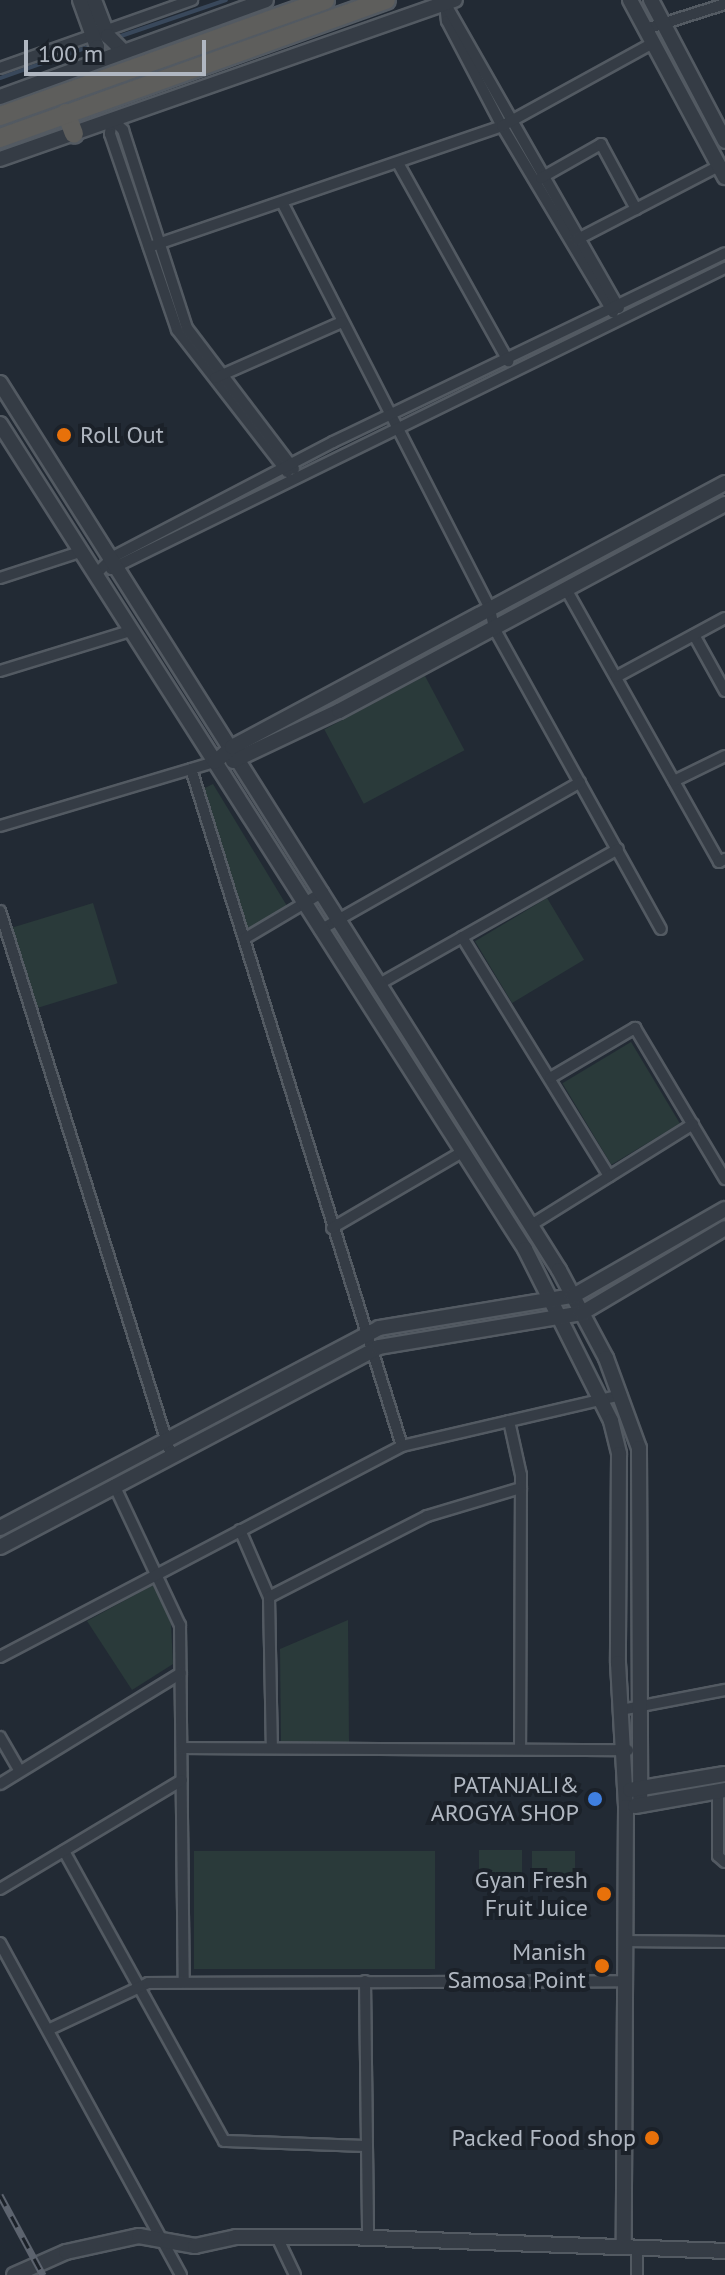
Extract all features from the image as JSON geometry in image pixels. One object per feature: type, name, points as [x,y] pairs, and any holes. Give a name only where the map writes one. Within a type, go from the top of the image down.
[{"type":"highway","points":[[0,116],[325,0]]},
{"type":"highway","points":[[0,138],[386,0]]},
{"type":"highway","points":[[66,113],[74,134]]},
{"type":"street","points":[[80,0],[99,33],[123,51]]},
{"type":"street","points":[[92,62],[99,33],[94,0]]},
{"type":"street","points":[[0,68],[192,0]]},
{"type":"street","points":[[0,97],[266,0]]},
{"type":"street","points":[[576,240],[636,209],[722,172],[630,0]]},
{"type":"street","points":[[651,0],[725,141]]},
{"type":"street","points":[[0,159],[450,2],[447,21],[621,318]]},
{"type":"street","points":[[646,29],[725,4]]},
{"type":"street","points":[[154,246],[283,204],[507,124],[653,43]]},
{"type":"street","points":[[112,119],[123,130],[154,246],[187,328],[215,378],[282,469],[295,477]]},
{"type":"street","points":[[539,179],[601,144],[636,209]]},
{"type":"street","points":[[398,163],[513,370]]},
{"type":"street","points":[[283,204],[490,609],[494,628],[661,929]]},
{"type":"street","points":[[97,573],[294,462],[725,253]]},
{"type":"street","points":[[116,562],[725,268]]},
{"type":"street","points":[[215,378],[342,322]]},
{"type":"street","points":[[215,378],[294,462],[295,477]]},
{"type":"street","points":[[0,383],[116,562],[531,1225],[573,1296],[621,1395],[639,1448],[637,1707],[630,1750]]},
{"type":"street","points":[[0,424],[462,1152],[551,1300],[601,1400],[619,1454],[621,1710],[630,1750],[633,1806],[625,1981],[631,2247],[637,2275]]},
{"type":"street","points":[[215,762],[232,747],[725,483]]},
{"type":"street","points":[[0,826],[215,762],[241,761],[725,504]]},
{"type":"street","points":[[0,578],[83,551]]},
{"type":"street","points":[[566,589],[719,862],[725,859]]},
{"type":"street","points":[[616,677],[725,618]]},
{"type":"street","points":[[0,671],[133,630]]},
{"type":"street","points":[[694,635],[725,691]]},
{"type":"street","points":[[674,781],[725,756]]},
{"type":"street","points":[[191,769],[370,1352],[402,1446]]},
{"type":"street","points":[[320,930],[580,782]]},
{"type":"street","points":[[381,983],[618,849]]},
{"type":"street","points":[[244,939],[323,892]]},
{"type":"street","points":[[0,911],[171,1455]]},
{"type":"street","points":[[462,937],[609,1176]]},
{"type":"street","points":[[550,1078],[635,1028],[725,1179]]},
{"type":"street","points":[[531,1225],[693,1124]]},
{"type":"street","points":[[332,1228],[462,1152]]},
{"type":"street","points":[[0,1528],[365,1335],[573,1296],[725,1209]]},
{"type":"street","points":[[0,1547],[370,1352],[582,1313],[725,1228]]},
{"type":"street","points":[[0,1657],[402,1446],[621,1395]]},
{"type":"street","points":[[509,1421],[521,1488],[520,1749]]},
{"type":"street","points":[[114,1485],[159,1572],[180,1625],[184,1981]]},
{"type":"street","points":[[269,1597],[427,1516],[521,1488]]},
{"type":"street","points":[[240,1530],[269,1597],[272,1748]]},
{"type":"street","points":[[0,1784],[181,1673]]},
{"type":"street","points":[[621,1710],[725,1690]]},
{"type":"street","points":[[0,1737],[20,1771]]},
{"type":"street","points":[[182,1748],[630,1750]]},
{"type":"street","points":[[632,1789],[725,1774]]},
{"type":"street","points":[[0,1889],[182,1780]]},
{"type":"street","points":[[633,1806],[722,1790],[718,1856],[725,1862]]},
{"type":"street","points":[[64,1851],[224,2141],[367,2146]]},
{"type":"street","points":[[626,1941],[725,1942]]},
{"type":"street","points":[[0,1943],[50,2029],[181,2275]]},
{"type":"street","points":[[50,2029],[139,1986],[184,1981],[625,1981]]},
{"type":"street","points":[[365,1981],[368,2238]]},
{"type":"street","points":[[14,2275],[95,2246],[139,2236],[195,2246],[277,2237],[725,2251]]},
{"type":"street","points":[[277,2237],[295,2275]]},
{"type":"shaded area","points":[[425,676],[464,750],[364,804],[324,730]]},
{"type":"shaded area","points":[[213,784],[287,906],[249,932],[203,789]]},
{"type":"shaded area","points":[[547,898],[584,960],[512,1003],[475,941]]},
{"type":"shaded area","points":[[93,903],[118,983],[37,1008],[13,928]]},
{"type":"shaded area","points":[[631,1042],[680,1123],[611,1165],[562,1083]]},
{"type":"shaded area","points":[[155,1584],[171,1624],[173,1664],[132,1690],[87,1621]]},
{"type":"shaded area","points":[[348,1620],[349,1742],[281,1743],[280,1649]]},
{"type":"shaded area","points":[[479,1850],[522,1850],[522,1875],[479,1875]]},
{"type":"shaded area","points":[[194,1851],[435,1851],[435,1969],[194,1969]]},
{"type":"shaded area","points":[[532,1851],[575,1851],[575,1875],[532,1875]]},
{"type":"waterway","points":[[118,37],[226,0]]},
{"type":"waterway","points":[[0,78],[88,47]]},
{"type":"railway","points":[[0,2195],[43,2275]]},
{"type":"place","name":"Roll Out","points":[[64,435]]},
{"type":"place","name":"PATANJALI& AROGYA SHOP","points":[[595,1799]]},
{"type":"place","name":"Gyan Fresh Fruit Juice","points":[[604,1894]]},
{"type":"place","name":"Manish Samosa Point","points":[[602,1966]]},
{"type":"place","name":"Packed Food shop","points":[[652,2138]]}]
